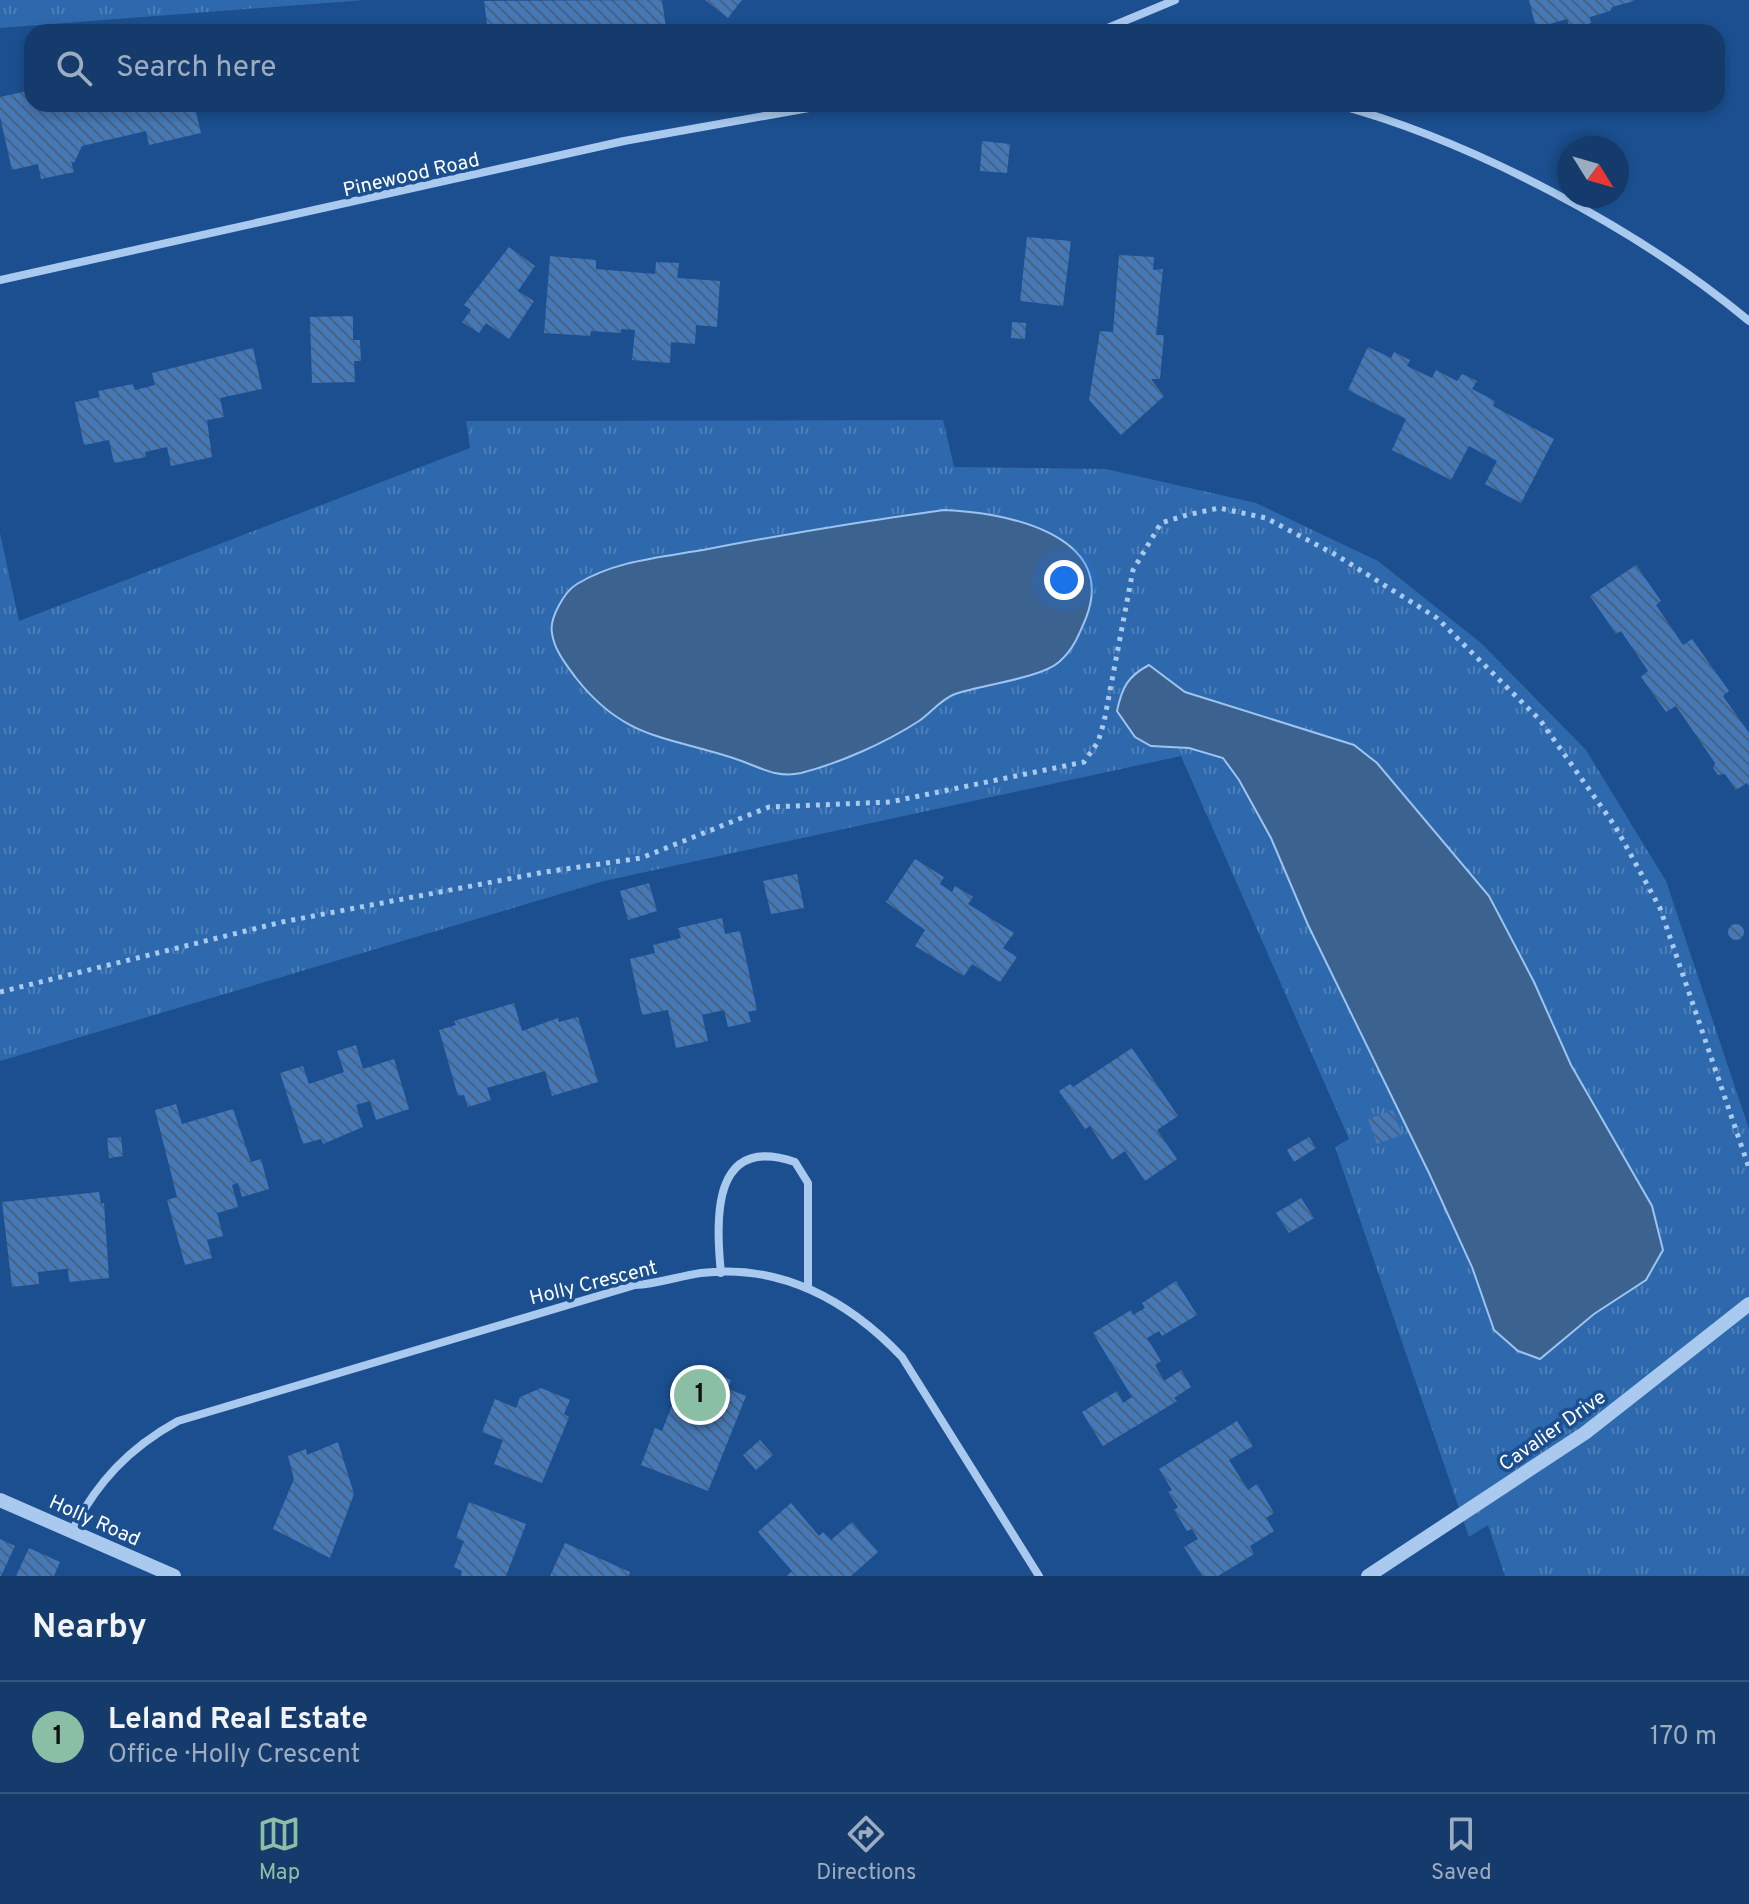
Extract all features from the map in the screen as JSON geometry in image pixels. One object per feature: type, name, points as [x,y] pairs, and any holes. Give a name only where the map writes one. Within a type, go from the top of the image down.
[{"type":"street","points":[[1117,24],[1175,0]]},
{"type":"street","name":"Pinewood Road","points":[[0,280],[624,141],[786,112]]},
{"type":"street","points":[[1366,112],[1459,147],[1602,221],[1703,283],[1749,321]]},
{"type":"street","points":[[721,1273],[719,1208],[726,1178],[746,1160],[770,1154],[795,1162],[808,1183],[808,1288]]},
{"type":"street","name":"Holly Crescent","points":[[72,1531],[88,1500],[113,1468],[149,1437],[178,1421],[440,1340],[635,1285],[721,1273],[750,1273],[808,1288],[838,1302],[873,1326],[902,1357],[1039,1576]]},
{"type":"street","name":"Cavalier Drive","points":[[1368,1576],[1585,1433],[1749,1304]]},
{"type":"street","name":"Holly Road","points":[[0,1500],[174,1576]]},
{"type":"path","points":[[0,992],[282,922],[545,872],[641,858],[769,807],[890,802],[1084,762],[1098,742],[1104,722],[1133,570],[1145,545],[1161,523],[1219,508],[1266,518],[1336,555],[1437,618],[1540,720],[1615,826],[1660,908],[1749,1168]]},
{"type":"green space","points":[[0,0],[365,0],[24,24],[0,28]]},
{"type":"green space","points":[[943,420],[954,467],[1106,469],[1256,503],[1378,561],[1481,643],[1586,750],[1666,881],[1749,1129],[1749,1576],[1505,1576],[1488,1525],[1469,1537],[1335,1147],[1349,1139],[1181,756],[604,881],[0,1061],[0,533],[19,621],[470,448],[466,421]]},
{"type":"shaded area","points":[[944,510],[1023,523],[1049,533],[1071,547],[1086,566],[1092,589],[1081,630],[1068,652],[1050,668],[955,694],[892,737],[831,764],[801,773],[774,773],[647,733],[611,713],[594,698],[576,678],[555,646],[552,627],[555,613],[572,588],[592,576],[624,564]]},
{"type":"shaded area","points":[[1149,665],[1185,692],[1354,745],[1377,763],[1489,896],[1534,982],[1571,1065],[1652,1206],[1663,1250],[1646,1280],[1594,1314],[1540,1359],[1518,1351],[1494,1330],[1472,1267],[1429,1173],[1308,925],[1271,838],[1239,780],[1223,758],[1189,748],[1151,746],[1135,737],[1117,711],[1127,683]]},
{"type":"building","points":[[662,0],[665,24],[487,24],[484,1]]},
{"type":"building","points":[[705,0],[742,0],[728,18]]},
{"type":"building","points":[[1529,0],[1634,0],[1590,17],[1591,23],[1588,24],[1568,24],[1567,19],[1535,24]]},
{"type":"building","points":[[24,92],[24,112],[196,112],[201,133],[149,145],[146,131],[82,146],[74,163],[71,161],[74,172],[41,179],[38,164],[12,170],[0,117],[0,97]]},
{"type":"building","points":[[982,141],[1010,144],[1007,173],[980,171]]},
{"type":"building","points":[[1027,237],[1071,241],[1063,306],[1020,301]]},
{"type":"building","points":[[509,247],[535,266],[518,291],[534,301],[509,339],[486,323],[479,333],[462,322],[471,310],[464,305]]},
{"type":"building","points":[[1119,255],[1154,257],[1153,270],[1163,269],[1156,335],[1164,335],[1160,379],[1151,379],[1164,396],[1121,435],[1089,400],[1100,331],[1113,332]]},
{"type":"building","points":[[550,256],[596,260],[596,269],[655,274],[656,262],[679,263],[677,278],[720,281],[717,327],[696,325],[695,344],[671,342],[670,363],[632,360],[635,330],[621,329],[621,333],[591,331],[590,336],[544,333]]},
{"type":"building","points":[[353,316],[353,340],[360,340],[361,361],[354,361],[355,382],[312,383],[310,317]]},
{"type":"building","points":[[1012,322],[1026,323],[1025,339],[1011,338]]},
{"type":"building","points":[[1368,347],[1391,358],[1394,352],[1410,360],[1407,366],[1432,378],[1436,370],[1457,381],[1462,374],[1477,381],[1472,389],[1495,401],[1493,406],[1554,439],[1521,503],[1485,484],[1497,461],[1469,446],[1451,480],[1392,450],[1406,419],[1348,390]]},
{"type":"building","points":[[253,348],[262,389],[220,398],[224,417],[207,420],[212,457],[171,466],[167,447],[145,452],[146,457],[114,463],[109,440],[84,445],[75,402],[100,397],[98,391],[133,384],[135,390],[155,385],[152,373]]},
{"type":"building","points":[[1636,565],[1661,601],[1656,605],[1683,645],[1692,639],[1729,691],[1723,696],[1749,733],[1749,786],[1747,783],[1736,790],[1725,774],[1718,775],[1713,768],[1715,763],[1676,706],[1666,712],[1641,677],[1648,671],[1621,631],[1616,634],[1590,596]]},
{"type":"building","points":[[915,859],[944,877],[940,884],[952,892],[955,886],[973,897],[968,904],[1014,933],[1003,948],[1017,957],[1000,982],[972,964],[964,976],[915,946],[925,930],[886,902]]},
{"type":"building","points":[[797,874],[804,908],[771,914],[763,881]]},
{"type":"building","points":[[649,883],[657,911],[628,920],[620,891]]},
{"type":"building","points":[[722,918],[725,934],[740,931],[757,1010],[748,1012],[751,1022],[728,1027],[724,1010],[702,1015],[708,1041],[676,1048],[668,1010],[642,1015],[630,959],[655,953],[653,945],[681,938],[678,928]]},
{"type":"building","points":[[1733,924],[1739,924],[1744,932],[1742,938],[1733,940],[1728,935],[1728,929]]},
{"type":"building","points":[[514,1003],[522,1031],[558,1018],[559,1022],[578,1017],[598,1082],[552,1096],[545,1071],[487,1088],[491,1100],[468,1107],[464,1095],[458,1096],[439,1030],[456,1025],[454,1021]]},
{"type":"building","points":[[356,1045],[363,1069],[394,1059],[409,1109],[376,1120],[370,1101],[356,1105],[363,1127],[323,1144],[321,1139],[303,1144],[280,1073],[303,1066],[309,1084],[344,1072],[337,1051]]},
{"type":"building","points":[[1132,1048],[1178,1116],[1157,1130],[1177,1159],[1145,1181],[1125,1151],[1112,1160],[1090,1126],[1085,1129],[1059,1091],[1070,1084],[1073,1087]]},
{"type":"building","points":[[176,1104],[182,1124],[233,1109],[251,1162],[261,1159],[269,1189],[242,1197],[238,1183],[232,1185],[238,1207],[217,1213],[223,1236],[207,1240],[212,1258],[185,1265],[167,1200],[177,1197],[155,1110]]},
{"type":"building","points":[[1393,1110],[1402,1135],[1377,1144],[1368,1119]]},
{"type":"building","points":[[121,1137],[123,1156],[109,1158],[107,1138]]},
{"type":"building","points":[[1309,1137],[1316,1148],[1294,1162],[1287,1150]]},
{"type":"building","points":[[99,1192],[101,1204],[104,1203],[109,1278],[69,1282],[68,1269],[65,1269],[38,1272],[39,1284],[12,1287],[2,1202]]},
{"type":"building","points":[[1301,1198],[1314,1218],[1289,1233],[1276,1213]]},
{"type":"building","points":[[1176,1281],[1197,1315],[1162,1336],[1159,1331],[1147,1338],[1161,1361],[1155,1365],[1164,1381],[1181,1370],[1191,1387],[1174,1398],[1177,1401],[1103,1446],[1082,1412],[1117,1391],[1123,1403],[1132,1397],[1093,1333],[1131,1310],[1133,1315],[1145,1308],[1142,1303]]},
{"type":"building","points":[[707,1370],[731,1380],[728,1389],[746,1396],[708,1491],[641,1465],[655,1428],[662,1431],[685,1372],[704,1379]]},
{"type":"building","points":[[541,1388],[570,1400],[564,1414],[569,1417],[542,1483],[494,1464],[503,1440],[482,1432],[495,1399],[516,1408],[520,1397]]},
{"type":"building","points":[[1237,1421],[1253,1446],[1229,1460],[1248,1490],[1257,1484],[1274,1513],[1266,1518],[1274,1531],[1250,1546],[1254,1554],[1218,1576],[1202,1576],[1184,1547],[1198,1539],[1192,1529],[1187,1531],[1174,1510],[1178,1507],[1168,1492],[1172,1490],[1159,1469]]},
{"type":"building","points":[[760,1440],[773,1455],[756,1470],[743,1455]]},
{"type":"building","points":[[338,1442],[354,1494],[330,1558],[273,1529],[294,1479],[288,1456],[306,1449],[307,1455]]},
{"type":"building","points":[[469,1502],[526,1524],[506,1576],[461,1576],[462,1571],[454,1567],[464,1541],[456,1538]]},
{"type":"building","points":[[791,1503],[819,1536],[823,1532],[831,1540],[852,1522],[878,1552],[851,1576],[787,1576],[792,1571],[758,1532]]},
{"type":"building","points":[[0,1539],[15,1546],[1,1576],[0,1576]]},
{"type":"building","points":[[565,1543],[630,1572],[629,1576],[550,1576]]},
{"type":"building","points":[[29,1548],[60,1562],[54,1576],[16,1576]]},
{"type":"place","name":"Leland Real Estate","points":[[700,1395]]}]
